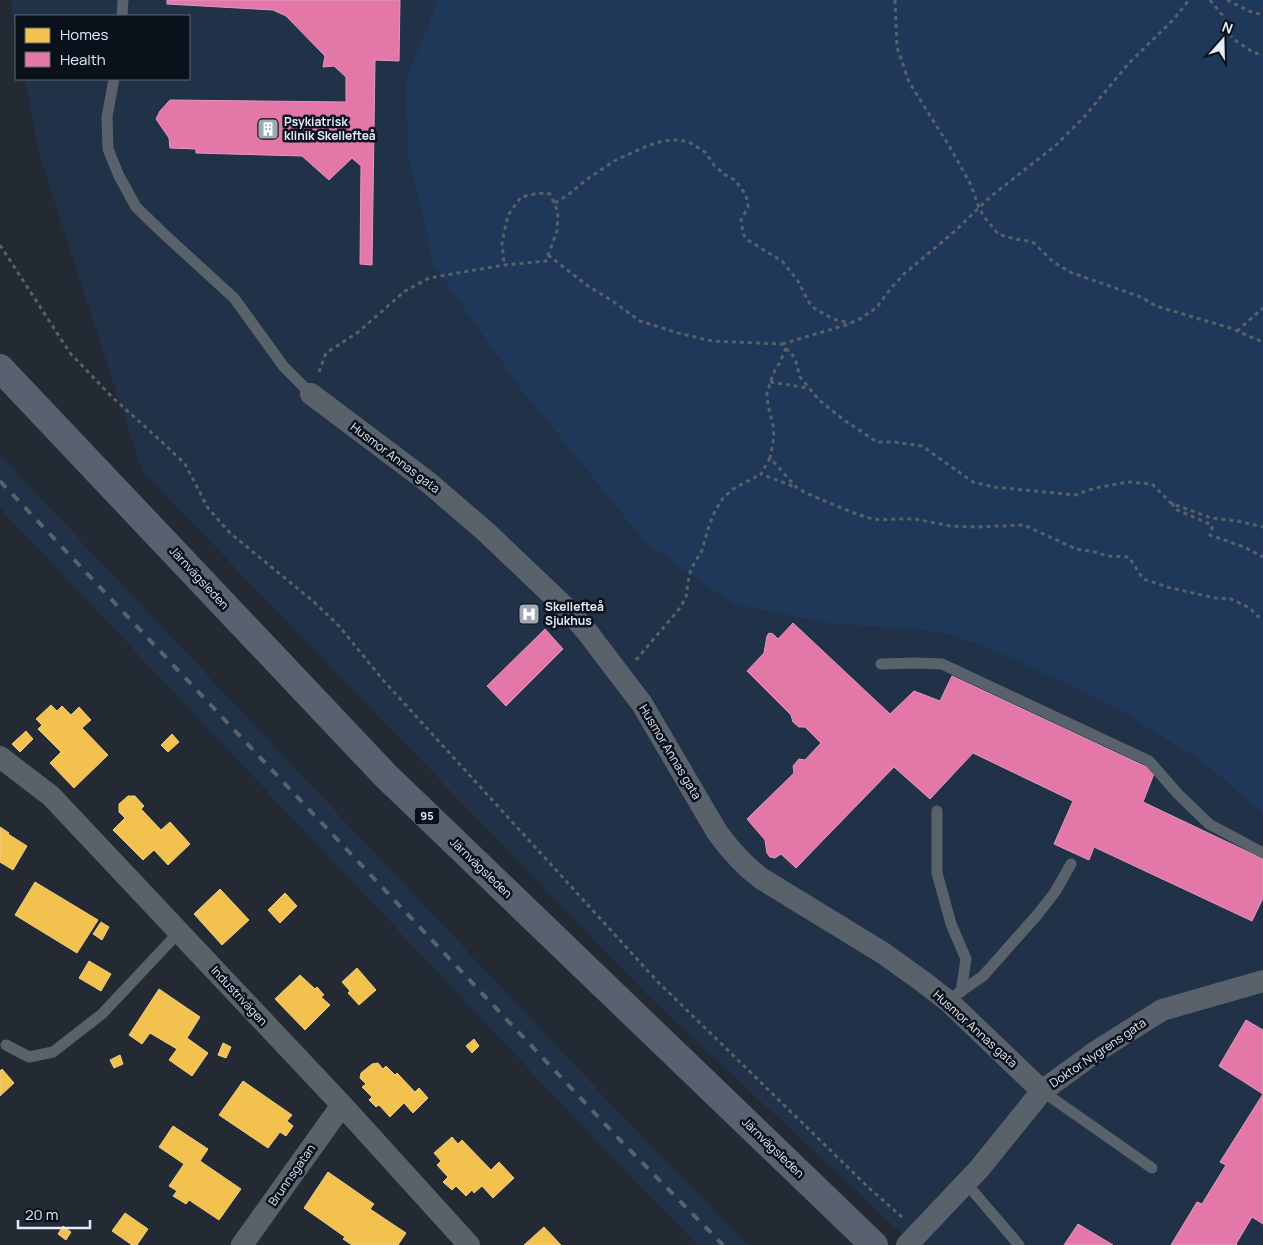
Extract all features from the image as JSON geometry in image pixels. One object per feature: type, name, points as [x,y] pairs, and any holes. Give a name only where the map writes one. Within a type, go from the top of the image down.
[{"type":"main road","name":"Järnvägsleden","points":[[0,368],[386,776],[874,1245]]},
{"type":"street","name":"Husmor Annas gata","points":[[311,394],[428,482],[486,531],[567,609],[588,633],[642,704],[717,832],[731,851],[748,868],[762,879],[954,997],[1042,1091]]},
{"type":"street","name":"Industrivägen","points":[[0,757],[51,796],[342,1105],[469,1245]]},
{"type":"street","name":"Doktor Nygrens gata","points":[[914,1238],[979,1169],[1042,1091],[1097,1051],[1162,1010],[1263,981]]},
{"type":"street","name":"Brunnsgatan","points":[[242,1245],[342,1105]]},
{"type":"lane","points":[[122,15],[124,0]]},
{"type":"lane","points":[[114,80],[108,117],[108,149],[119,176],[136,207],[234,298],[284,367],[311,394]]},
{"type":"lane","points":[[881,664],[942,664],[1149,761],[1178,794],[1209,824],[1263,853]]},
{"type":"lane","points":[[937,810],[937,873],[951,924],[966,959],[954,997]]},
{"type":"lane","points":[[954,997],[983,976],[1038,914],[1055,892],[1072,864]]},
{"type":"lane","points":[[6,1045],[29,1057],[53,1052],[102,1014],[179,932]]},
{"type":"lane","points":[[1042,1091],[1152,1168]]},
{"type":"lane","points":[[966,1183],[1019,1245]]},
{"type":"path","points":[[895,0],[897,47],[909,82],[972,185],[979,208],[998,234],[1034,243],[1058,266],[1072,273],[1140,297],[1156,306],[1237,331],[1263,342]]},
{"type":"path","points":[[548,255],[588,286],[640,321],[712,341],[782,344],[851,323],[878,307],[890,288],[904,274],[955,231],[990,197],[1055,146],[1086,116],[1129,64],[1174,19],[1190,0]]},
{"type":"path","points":[[1210,0],[1224,17],[1232,38],[1254,53],[1263,54]]},
{"type":"path","points":[[1227,0],[1263,15]]},
{"type":"path","points":[[555,203],[614,161],[663,141],[679,140],[689,142],[705,152],[714,165],[725,175],[735,180],[746,195],[748,207],[741,220],[746,239],[782,261],[798,280],[808,302],[814,308],[833,319],[851,323]]},
{"type":"path","points":[[311,394],[326,353],[357,333],[405,291],[429,278],[504,266],[546,262],[557,231],[558,212],[550,194],[539,193],[521,197],[508,215],[502,242],[504,266]]},
{"type":"path","points":[[0,246],[70,353],[112,397],[185,464],[208,508],[230,533],[314,602],[339,626],[383,680],[657,981],[868,1188],[914,1238]]},
{"type":"path","points":[[1237,331],[1263,308]]},
{"type":"path","points":[[782,344],[794,358],[800,378],[819,400],[844,420],[877,442],[894,442],[922,446],[973,482],[994,487],[1075,495],[1095,488],[1128,482],[1152,484],[1175,509],[1212,525],[1210,535],[1244,547],[1263,557]]},
{"type":"path","points":[[621,677],[629,670],[680,608],[686,597],[692,569],[702,550],[715,511],[723,498],[733,488],[761,474],[770,458],[774,437],[767,393],[770,382],[786,348]]},
{"type":"path","points":[[770,382],[809,388]]},
{"type":"path","points":[[770,458],[796,487]]},
{"type":"path","points":[[761,474],[796,487],[851,512],[870,518],[882,520],[897,518],[915,519],[950,526],[1024,525],[1076,549],[1107,556],[1130,557],[1143,579],[1167,587],[1215,598],[1231,599],[1250,608],[1257,616],[1263,617]]},
{"type":"path","points":[[1171,503],[1211,518],[1238,521],[1263,527]]},
{"type":"shaded area","name":"Skellefteå Sjukhus","points":[[12,0],[438,0],[405,80],[408,154],[912,629],[950,635],[995,651],[1129,716],[1205,764],[1263,814],[1263,1245],[914,1245],[647,995],[142,471],[39,154],[25,80],[190,80],[190,15],[15,15],[15,28],[11,6]]},
{"type":"shaded area","points":[[438,0],[1263,0],[1263,814],[1205,764],[1129,716],[995,651],[950,635],[912,629],[826,623],[734,604],[646,543],[516,383],[433,263],[408,154],[405,80]]},
{"type":"shaded area","points":[[0,455],[633,1127],[748,1245],[697,1245],[607,1152],[0,508]]},
{"type":"building: Homes","points":[[51,705],[57,711],[62,706],[71,715],[79,707],[91,720],[82,728],[108,755],[74,788],[50,763],[61,752],[38,729],[42,725],[36,719]]},
{"type":"building: Homes","points":[[26,731],[33,739],[20,752],[12,744]]},
{"type":"building: Homes","points":[[172,734],[179,742],[168,752],[161,745]]},
{"type":"building: Homes","points":[[128,796],[135,796],[144,806],[141,809],[161,830],[170,822],[190,844],[168,865],[154,850],[143,860],[113,830],[125,818],[119,812],[119,804]]},
{"type":"building: Homes","points":[[0,827],[27,846],[13,870],[0,862]]},
{"type":"building: Homes","points":[[35,882],[98,920],[77,953],[15,915]]},
{"type":"building: Homes","points":[[220,889],[249,920],[222,945],[194,914]]},
{"type":"building: Homes","points":[[285,893],[297,906],[280,923],[268,910]]},
{"type":"building: Homes","points":[[101,922],[109,927],[102,940],[93,934]]},
{"type":"building: Homes","points":[[89,961],[111,974],[101,991],[79,978]]},
{"type":"building: Homes","points":[[357,968],[376,990],[359,1005],[348,993],[350,991],[342,982]]},
{"type":"building: Homes","points":[[300,975],[315,989],[317,987],[324,995],[321,997],[330,1005],[305,1030],[275,999]]},
{"type":"building: Homes","points":[[159,989],[200,1017],[187,1038],[208,1053],[192,1076],[169,1060],[177,1049],[150,1033],[142,1044],[129,1035]]},
{"type":"building: Homes","points":[[474,1039],[479,1046],[472,1053],[466,1046]]},
{"type":"building: Homes","points":[[223,1043],[231,1047],[226,1058],[218,1055]]},
{"type":"building: Homes","points":[[120,1055],[123,1064],[114,1068],[110,1060]]},
{"type":"building: Homes","points":[[378,1063],[383,1069],[386,1066],[395,1075],[397,1073],[415,1092],[419,1088],[428,1098],[413,1113],[404,1103],[390,1117],[379,1105],[376,1107],[369,1100],[372,1097],[362,1087],[366,1084],[360,1078],[361,1073],[372,1064]]},
{"type":"building: Homes","points":[[2,1069],[14,1083],[0,1096],[0,1071]]},
{"type":"building: Homes","points":[[243,1081],[292,1115],[287,1121],[293,1126],[286,1136],[280,1132],[268,1148],[219,1115]]},
{"type":"building: Homes","points":[[173,1126],[208,1149],[200,1161],[241,1189],[219,1220],[189,1200],[186,1204],[173,1196],[177,1191],[169,1186],[184,1164],[159,1147]]},
{"type":"building: Homes","points":[[452,1137],[458,1144],[462,1140],[491,1170],[499,1162],[514,1178],[493,1198],[482,1186],[474,1193],[472,1190],[466,1196],[456,1186],[452,1190],[443,1182],[448,1177],[437,1165],[441,1161],[434,1153]]},
{"type":"building: Homes","points":[[328,1172],[374,1204],[370,1209],[406,1233],[398,1245],[352,1245],[343,1239],[345,1237],[304,1208]]},
{"type":"building: Homes","points":[[125,1213],[148,1229],[137,1245],[132,1245],[112,1231]]},
{"type":"building: Homes","points":[[63,1226],[71,1232],[66,1240],[58,1234]]},
{"type":"building: Homes","points":[[544,1227],[561,1245],[524,1245]]},
{"type":"building: Health","name":"Psykiatrisk klinik Skellefteå","points":[[167,0],[400,0],[399,61],[375,60],[372,265],[360,264],[361,166],[352,158],[329,180],[302,156],[196,153],[196,149],[170,148],[169,138],[156,119],[160,111],[170,100],[346,102],[346,77],[334,66],[323,67],[325,56],[286,16],[273,10],[167,4]]},
{"type":"building: Health","points":[[793,623],[890,714],[914,691],[940,701],[952,676],[1155,771],[1143,802],[1263,859],[1263,898],[1252,921],[1094,847],[1089,860],[1054,844],[1073,801],[973,753],[930,799],[894,767],[796,868],[781,854],[775,858],[770,857],[767,853],[765,840],[747,819],[794,773],[793,766],[799,759],[805,760],[821,743],[805,727],[799,727],[793,722],[791,715],[747,671],[764,653],[769,633],[778,639]]},
{"type":"building: Health","points":[[545,629],[563,649],[506,706],[487,686]]},
{"type":"building: Health","points":[[1246,1020],[1263,1030],[1263,1094],[1219,1066]]},
{"type":"building: Health","points":[[1263,1094],[1263,1224],[1252,1217],[1237,1245],[1171,1245],[1197,1202],[1202,1204],[1226,1165],[1220,1162]]},
{"type":"building: Health","points":[[1078,1224],[1113,1245],[1064,1245]]},
{"type":"railway","points":[[0,481],[620,1140],[723,1245]]},
{"type":"place","name":"Psykiatrisk klinik Skellefteå","points":[[268,129]]},
{"type":"place","name":"Skellefteå Sjukhus","points":[[529,614]]}]
